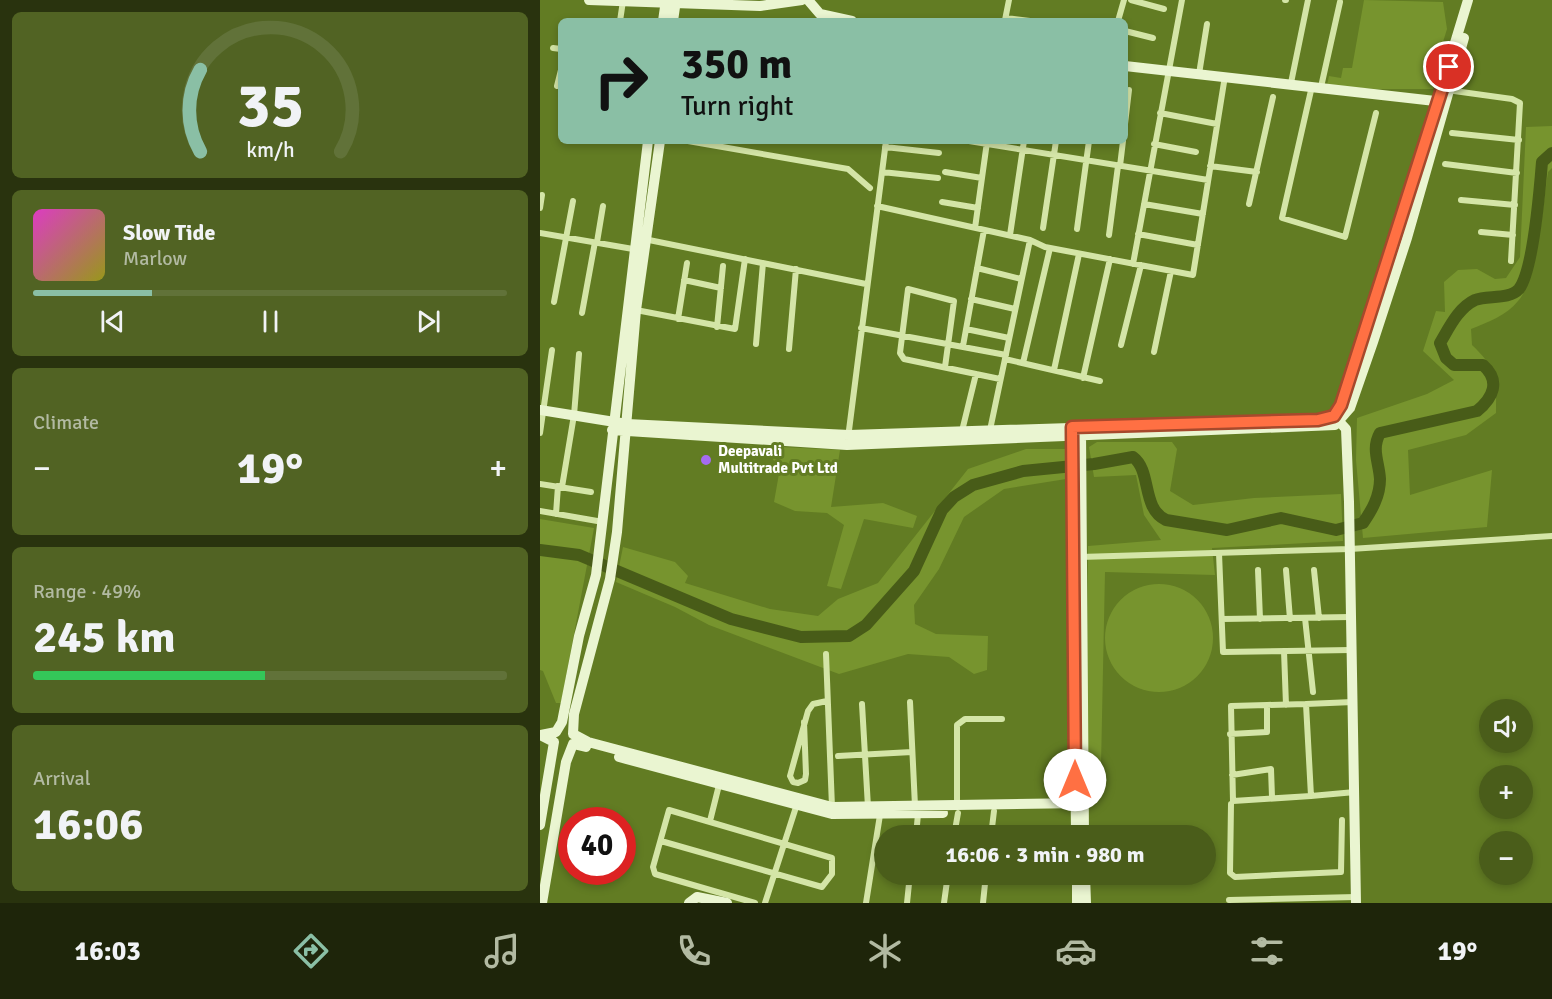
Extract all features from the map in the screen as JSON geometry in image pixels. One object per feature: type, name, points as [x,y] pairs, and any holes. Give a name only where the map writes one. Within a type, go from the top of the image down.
[{"type":"street","points":[[589,0],[760,6],[802,0]]},
{"type":"street","points":[[808,0],[820,17]]},
{"type":"street","points":[[1005,18],[1009,0]]},
{"type":"street","points":[[1119,18],[1124,0]]},
{"type":"street","points":[[1131,0],[1164,9]]},
{"type":"street","points":[[1121,345],[1137,265],[1138,234],[1182,0]]},
{"type":"street","points":[[1291,83],[1308,0]]},
{"type":"street","points":[[1447,90],[1468,0]]},
{"type":"street","points":[[1337,419],[1447,90],[1474,0]]},
{"type":"street","points":[[620,18],[623,2]]},
{"type":"street","points":[[664,18],[671,2]]},
{"type":"street","points":[[671,2],[673,18]]},
{"type":"street","points":[[1340,2],[1282,218],[1346,237],[1376,113]]},
{"type":"street","points":[[1199,74],[1207,24]]},
{"type":"street","points":[[1128,32],[1153,38]]},
{"type":"street","points":[[553,48],[558,49]]},
{"type":"street","points":[[1128,66],[1443,101]]},
{"type":"street","points":[[877,206],[1029,240],[1050,248],[1193,275],[1225,76]]},
{"type":"street","points":[[1128,98],[1129,90]]},
{"type":"street","points":[[1447,90],[1517,101],[1521,107],[1511,261]]},
{"type":"street","points":[[1249,204],[1273,97]]},
{"type":"street","points":[[1160,113],[1217,124]]},
{"type":"street","points":[[1452,133],[1519,140]]},
{"type":"street","points":[[542,903],[566,762],[573,739],[574,714],[583,672],[610,579],[617,532],[648,144]]},
{"type":"street","points":[[540,825],[555,737],[565,712],[579,636],[596,575],[633,249],[640,238],[659,144]]},
{"type":"street","points":[[705,144],[848,169],[870,188]]},
{"type":"street","points":[[848,440],[866,284],[886,144],[939,153]]},
{"type":"street","points":[[975,228],[987,144]]},
{"type":"street","points":[[996,144],[1208,180]]},
{"type":"street","points":[[1010,236],[1024,144]]},
{"type":"street","points":[[1042,228],[1056,144]]},
{"type":"street","points":[[1077,229],[1089,144]]},
{"type":"street","points":[[1109,235],[1123,144]]},
{"type":"street","points":[[1154,144],[1196,152]]},
{"type":"street","points":[[1445,164],[1517,173]]},
{"type":"street","points":[[1210,166],[1257,172]]},
{"type":"street","points":[[882,172],[938,178]]},
{"type":"street","points":[[945,172],[982,177]]},
{"type":"street","points":[[540,208],[542,195]]},
{"type":"street","points":[[1461,200],[1515,205]]},
{"type":"street","points":[[554,302],[573,201]]},
{"type":"street","points":[[942,202],[978,208]]},
{"type":"street","points":[[1144,204],[1203,214]]},
{"type":"street","points":[[582,313],[603,206]]},
{"type":"street","points":[[963,346],[984,230]]},
{"type":"street","points":[[1481,232],[1513,235]]},
{"type":"street","points":[[540,233],[633,249]]},
{"type":"street","points":[[1138,234],[1198,245]]},
{"type":"street","points":[[640,238],[866,284]]},
{"type":"street","points":[[990,430],[1029,240]]},
{"type":"street","points":[[1023,363],[1050,248]]},
{"type":"street","points":[[1054,370],[1079,254]]},
{"type":"street","points":[[636,310],[732,330],[736,327],[745,259]]},
{"type":"street","points":[[1083,378],[1110,260]]},
{"type":"street","points":[[678,319],[687,263]]},
{"type":"street","points":[[756,344],[763,263]]},
{"type":"street","points":[[717,327],[723,266]]},
{"type":"street","points":[[977,268],[1022,279]]},
{"type":"street","points":[[789,349],[796,270]]},
{"type":"street","points":[[1154,352],[1171,271]]},
{"type":"street","points":[[684,280],[721,288]]},
{"type":"street","points":[[945,368],[953,300],[909,289],[906,291],[902,357],[945,368],[1000,379]]},
{"type":"street","points":[[971,299],[1015,309]]},
{"type":"street","points":[[861,328],[963,346],[1100,381]]},
{"type":"street","points":[[966,329],[1009,338]]},
{"type":"street","points":[[540,433],[552,350]]},
{"type":"street","points":[[556,514],[574,415],[579,354]]},
{"type":"street","points":[[962,431],[976,374]]},
{"type":"street","points":[[542,410],[574,415],[626,429],[848,440],[1337,419]]},
{"type":"street","points":[[1229,900],[1356,900],[1349,502],[1346,429],[1337,419]]},
{"type":"street","points":[[848,440],[990,430],[1076,432]]},
{"type":"street","points":[[1076,432],[1079,806],[1077,825]]},
{"type":"street","points":[[540,484],[591,492]]},
{"type":"street","points":[[540,511],[603,522]]},
{"type":"street","points":[[1078,557],[1219,553],[1552,536]]},
{"type":"street","points":[[1219,553],[1223,652],[1352,650]]},
{"type":"street","points":[[1257,570],[1260,619]]},
{"type":"street","points":[[1286,570],[1290,619]]},
{"type":"street","points":[[1314,570],[1319,618]]},
{"type":"street","points":[[1222,619],[1351,617]]},
{"type":"street","points":[[1305,618],[1312,692]]},
{"type":"street","points":[[1284,651],[1286,705]]},
{"type":"street","points":[[826,654],[827,702],[836,810]]},
{"type":"street","points":[[804,722],[806,774],[805,780],[798,783],[793,782],[790,776],[804,722],[809,706],[827,702]]},
{"type":"street","points":[[910,702],[917,810],[916,825]]},
{"type":"street","points":[[1353,702],[1231,706],[1230,734],[1233,801],[1354,792]]},
{"type":"street","points":[[862,704],[868,807]]},
{"type":"street","points":[[1306,704],[1311,796]]},
{"type":"street","points":[[1230,734],[1267,732],[1267,705]]},
{"type":"street","points":[[955,825],[957,724],[965,719],[1002,719]]},
{"type":"street","points":[[540,735],[555,737],[566,729],[573,739],[797,803],[880,815],[917,810]]},
{"type":"street","points":[[555,737],[562,749],[573,739]]},
{"type":"street","points":[[838,756],[912,752]]},
{"type":"street","points":[[1232,775],[1271,769],[1272,797]]},
{"type":"street","points":[[710,821],[720,781]]},
{"type":"street","points":[[765,903],[797,803]]},
{"type":"street","points":[[1231,804],[1232,876],[1337,874],[1342,869],[1342,820]]},
{"type":"street","points":[[836,810],[868,807],[917,810],[1079,806]]},
{"type":"street","points":[[957,809],[994,811],[1079,806]]},
{"type":"street","points":[[1079,806],[1082,825]]},
{"type":"street","points":[[661,841],[822,887],[832,874],[832,858],[669,810],[653,867],[654,874],[755,903]]},
{"type":"street","points":[[992,825],[994,811]]},
{"type":"street","points":[[866,903],[880,815]]},
{"type":"street","points":[[1341,836],[1355,837]]},
{"type":"street","points":[[907,903],[909,885]]},
{"type":"street","points":[[944,903],[946,885]]},
{"type":"street","points":[[983,903],[985,885]]},
{"type":"street","points":[[1077,885],[1077,903]]},
{"type":"street","points":[[1085,885],[1086,903]]},
{"type":"street","points":[[689,903],[697,897],[727,903]]},
{"type":"green space","points":[[1364,0],[1443,2],[1447,29],[1443,42],[1449,45],[1433,89],[1375,89],[1327,85],[1329,76],[1341,78],[1343,68],[1352,68]]},
{"type":"green space","points":[[1552,126],[1552,168],[1548,172],[1535,259],[1525,290],[1508,311],[1471,329],[1472,345],[1487,362],[1494,376],[1496,413],[1466,435],[1408,450],[1410,495],[1492,470],[1487,527],[1363,538],[1356,460],[1357,418],[1427,394],[1454,380],[1423,351],[1436,311],[1445,312],[1444,282],[1458,270],[1477,269],[1495,279],[1506,278],[1520,257],[1526,127]]},
{"type":"green space","points":[[1097,442],[1172,442],[1177,449],[1170,491],[1193,505],[1254,498],[1341,494],[1343,541],[1212,548],[1215,575],[1105,572],[1101,766],[1087,768],[1088,546],[1161,540],[1144,515],[1136,475],[1094,477],[1089,447]]},
{"type":"green space","points":[[744,445],[840,450],[831,507],[883,503],[917,516],[913,528],[864,519],[841,589],[827,586],[844,525],[827,513],[795,511],[774,502],[780,468],[771,457],[743,455]]},
{"type":"green space","points":[[1026,449],[1065,449],[1066,479],[1004,489],[964,517],[939,569],[914,605],[915,624],[936,634],[988,636],[987,670],[974,674],[949,657],[908,654],[839,674],[709,625],[675,607],[616,582],[623,547],[675,562],[688,576],[685,583],[770,609],[818,616],[838,599],[878,583],[968,469]]},
{"type":"green space","points":[[540,519],[594,528],[561,703],[556,703],[543,671],[540,670]]},
{"type":"green space","points":[[1159,584],[1180,588],[1197,600],[1209,617],[1213,638],[1209,659],[1197,676],[1180,688],[1159,692],[1138,688],[1121,676],[1109,659],[1105,638],[1109,617],[1121,600],[1138,588]]},
{"type":"waterway","points":[[540,550],[579,555],[731,619],[801,637],[849,636],[866,625],[914,571],[942,510],[954,497],[973,485],[1023,471],[1094,464],[1133,457],[1143,471],[1153,507],[1166,520],[1227,530],[1281,518],[1336,530],[1363,523],[1379,491],[1376,445],[1380,433],[1477,411],[1491,395],[1493,383],[1489,371],[1483,365],[1454,365],[1446,358],[1440,343],[1454,319],[1469,304],[1475,300],[1510,295],[1519,289],[1524,279],[1532,247],[1542,162],[1552,153]]},
{"type":"place","name":"Deepavali Multitrade Pvt Ltd","points":[[706,460]]},
{"type":"route","points":[[1075,780],[1072,427],[1318,420],[1334,416],[1341,405],[1449,67]]}]
